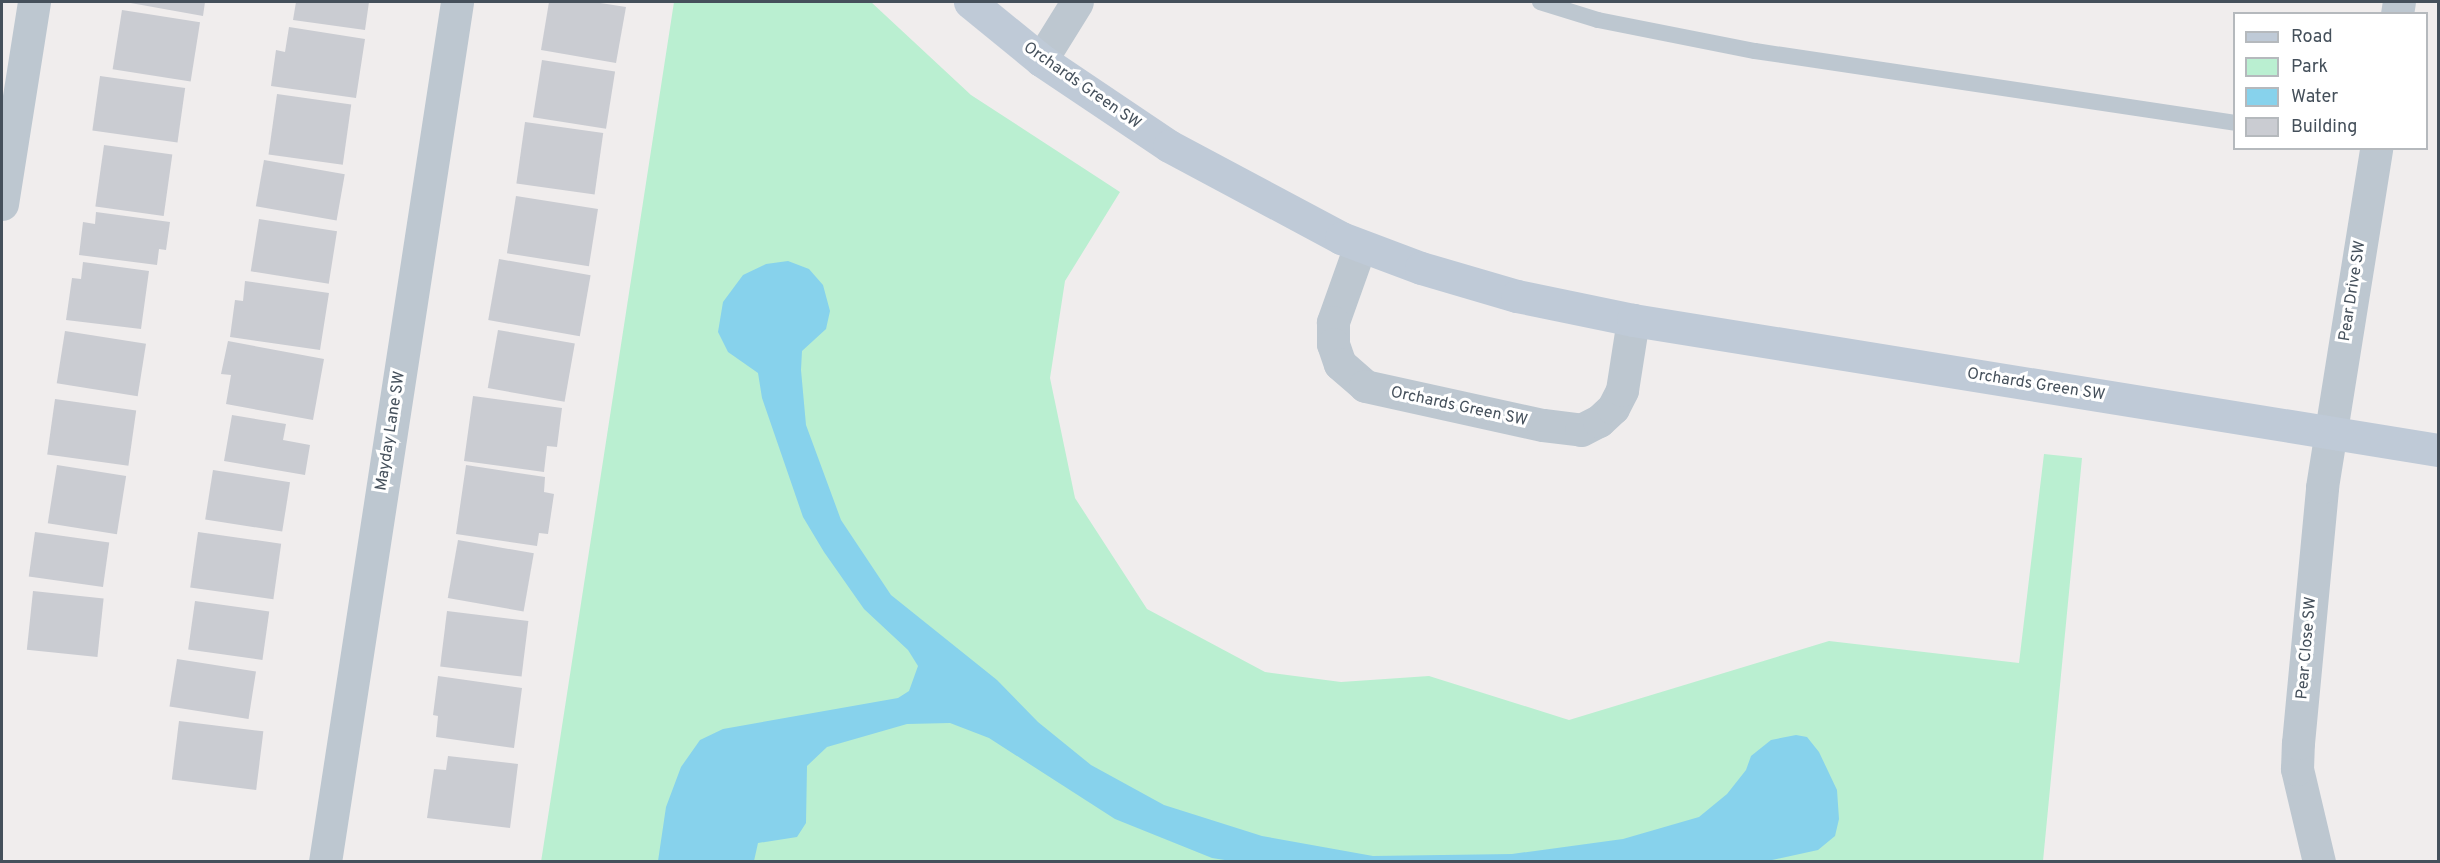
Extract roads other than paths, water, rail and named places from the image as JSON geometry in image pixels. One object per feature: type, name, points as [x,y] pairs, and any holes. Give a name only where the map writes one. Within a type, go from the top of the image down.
[{"type":"street","points":[[2,204],[34,2]]},
{"type":"street","name":"Mayday Lane SW","points":[[325,861],[457,2]]},
{"type":"street","name":"Orchards Green SW","points":[[970,2],[1041,60],[1169,146],[1360,246],[1517,296],[1633,320],[2439,450]]},
{"type":"street","points":[[1041,60],[1077,2]]},
{"type":"street","name":"Pear Drive SW","points":[[2330,433],[2376,150]]},
{"type":"street","name":"Orchards Green SW","points":[[1360,246],[1333,322],[1333,344],[1341,364],[1365,386],[1543,425],[1581,430],[1613,408],[1622,390],[1633,320]]},
{"type":"street","name":"Pear Close SW","points":[[2319,861],[2297,760],[2330,433]]},
{"type":"lane","points":[[1540,2],[1598,20],[1755,51],[2233,123]]},
{"type":"water","points":[[788,261],[809,269],[823,285],[830,311],[826,329],[802,351],[801,370],[806,425],[841,520],[891,595],[997,680],[1038,722],[1091,765],[1164,805],[1262,836],[1373,856],[1512,854],[1623,839],[1699,817],[1727,794],[1746,770],[1751,756],[1771,740],[1796,735],[1807,737],[1819,752],[1837,790],[1839,819],[1835,836],[1818,850],[1763,862],[1231,861],[1212,858],[1115,819],[989,738],[950,723],[907,724],[827,747],[807,766],[806,823],[797,837],[758,843],[754,861],[658,861],[666,807],[681,767],[700,740],[723,729],[898,698],[909,691],[918,666],[908,650],[864,609],[824,552],[803,517],[762,398],[758,373],[728,352],[718,332],[723,302],[743,275],[766,264]]}]
